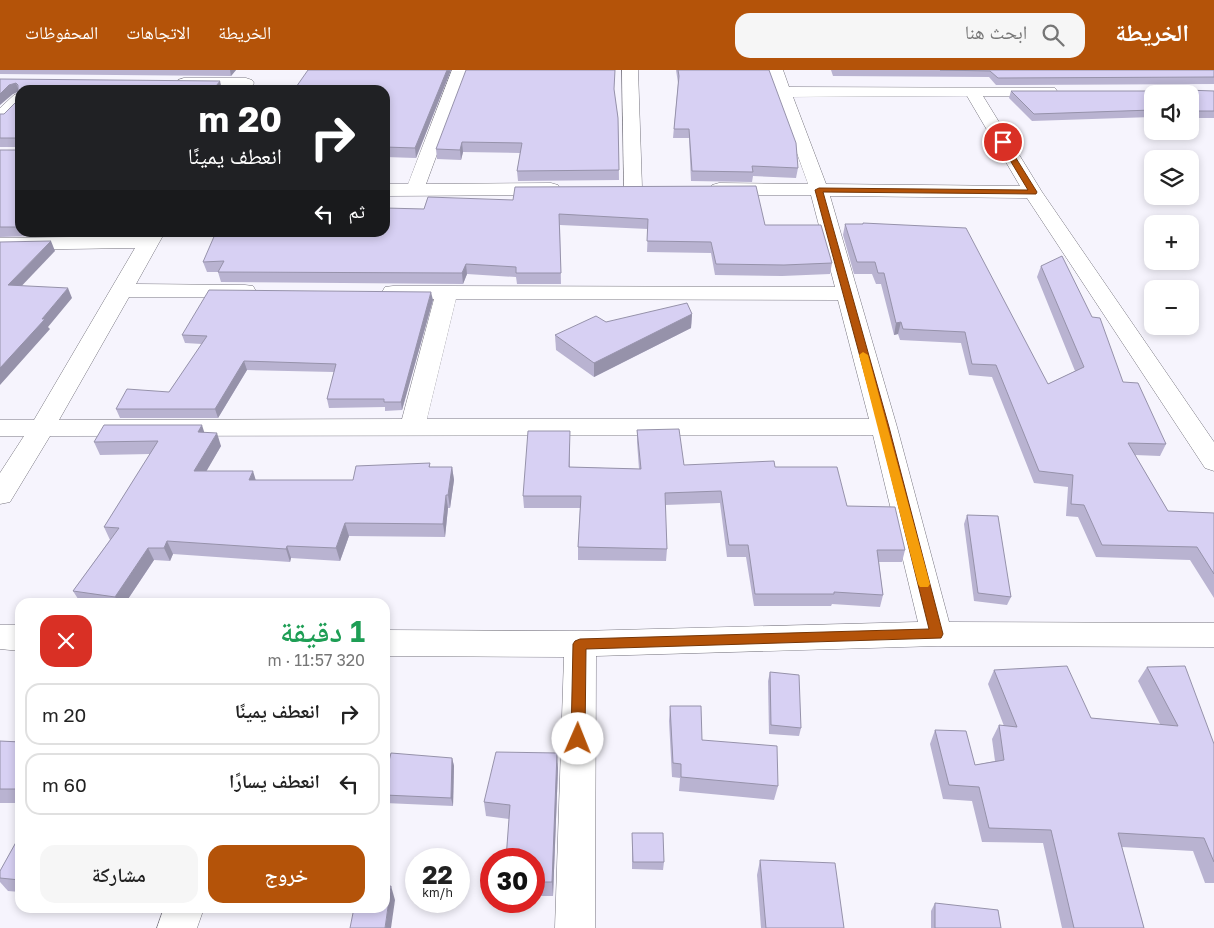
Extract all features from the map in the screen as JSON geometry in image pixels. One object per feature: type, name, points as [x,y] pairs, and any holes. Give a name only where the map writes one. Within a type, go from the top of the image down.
[{"type":"street","points":[[244,85],[255,70]]},
{"type":"street","points":[[415,190],[460,70]]},
{"type":"street","points":[[630,70],[633,188]]},
{"type":"street","points":[[774,70],[819,190],[884,427],[937,634]]},
{"type":"street","points":[[166,82],[212,85]]},
{"type":"street","points":[[783,92],[1069,91]]},
{"type":"street","points":[[973,92],[1033,192],[1214,462]]},
{"type":"street","points":[[0,117],[15,103]]},
{"type":"street","points":[[390,190],[564,189]]},
{"type":"street","points":[[613,189],[653,189]]},
{"type":"street","points":[[702,189],[1033,192]]},
{"type":"street","points":[[0,244],[152,237]]},
{"type":"street","points":[[0,495],[42,428],[152,237]]},
{"type":"street","points":[[122,290],[270,291]]},
{"type":"street","points":[[368,292],[846,294]]},
{"type":"street","points":[[412,429],[447,292]]},
{"type":"street","points":[[0,428],[884,427]]},
{"type":"street","points":[[390,643],[580,644],[937,634],[1214,634]]},
{"type":"street","points":[[0,637],[15,638]]},
{"type":"street","points":[[575,928],[580,644]]},
{"type":"street","points":[[177,928],[182,913]]},
{"type":"building","points":[[308,70],[447,70],[415,148],[390,147],[390,85],[298,85]]},
{"type":"building","points":[[466,70],[615,70],[614,89],[618,118],[619,170],[517,171],[522,143],[462,142],[460,150],[436,149]]},
{"type":"building","points":[[678,70],[769,70],[796,143],[798,168],[752,166],[753,172],[692,171],[689,129],[674,129]]},
{"type":"building","points":[[940,70],[1214,70],[1214,77],[998,78],[990,71]]},
{"type":"building","points":[[0,79],[220,81],[217,85],[18,85],[16,83],[9,85],[0,94]]},
{"type":"building","points":[[1199,90],[1214,91],[1214,111],[1199,111]]},
{"type":"building","points":[[1011,91],[1144,91],[1144,110],[1034,114]]},
{"type":"building","points":[[15,103],[15,138],[0,138],[0,114],[4,114]]},
{"type":"building","points":[[0,150],[15,150],[15,227],[0,227]]},
{"type":"building","points":[[756,186],[765,225],[821,225],[832,263],[784,265],[716,264],[711,242],[647,241],[648,219],[559,214],[561,273],[516,273],[516,267],[466,264],[462,273],[218,272],[224,261],[203,262],[214,237],[390,237],[390,208],[424,209],[428,197],[513,200],[515,187]]},
{"type":"building","points":[[863,223],[966,228],[1048,384],[1084,367],[1041,266],[1062,256],[1092,317],[1100,318],[1123,382],[1138,383],[1166,444],[1128,443],[1168,511],[1214,513],[1214,574],[1197,547],[1102,545],[1084,505],[1071,504],[1073,475],[1039,471],[996,365],[972,364],[965,332],[903,329],[901,322],[896,323],[884,273],[878,273],[875,262],[857,262],[845,224]]},
{"type":"building","points":[[51,241],[8,285],[68,288],[42,319],[45,319],[0,368],[0,242]]},
{"type":"building","points":[[209,290],[431,292],[401,402],[384,402],[384,399],[327,399],[336,364],[244,361],[215,409],[116,409],[127,389],[169,392],[207,336],[182,335]]},
{"type":"building","points":[[687,303],[692,314],[594,363],[555,335],[596,316],[606,322]]},
{"type":"building","points":[[104,425],[202,425],[198,432],[217,433],[194,471],[253,471],[249,480],[353,480],[356,466],[430,463],[429,467],[452,467],[448,495],[446,495],[443,524],[345,523],[336,548],[287,546],[286,549],[167,541],[164,548],[148,548],[115,597],[73,591],[119,528],[104,527],[158,441],[94,442]]},
{"type":"building","points":[[679,429],[684,465],[774,461],[775,467],[837,467],[847,506],[895,507],[905,550],[877,550],[883,595],[834,592],[834,594],[755,594],[748,545],[729,545],[721,491],[665,493],[667,549],[578,547],[581,496],[523,496],[528,431],[570,431],[569,467],[641,469],[637,430]]},
{"type":"building","points":[[967,515],[998,516],[1011,597],[978,593]]},
{"type":"building","points":[[1067,666],[1091,718],[1178,726],[1147,667],[1185,666],[1214,744],[1214,862],[1204,838],[1118,833],[1144,928],[1074,928],[1051,830],[989,828],[979,787],[949,785],[935,730],[966,731],[975,765],[1004,760],[999,725],[1017,727],[994,670]]},
{"type":"building","points":[[770,672],[799,675],[801,728],[771,725]]},
{"type":"building","points":[[670,706],[701,706],[702,740],[777,746],[778,786],[681,777],[681,764],[673,763]]},
{"type":"building","points":[[0,741],[15,742],[15,789],[0,789]]},
{"type":"building","points":[[496,752],[557,753],[552,882],[545,882],[545,848],[507,848],[510,805],[484,802]]},
{"type":"building","points":[[391,753],[452,758],[451,798],[390,795]]},
{"type":"building","points":[[632,833],[663,833],[664,862],[633,862]]},
{"type":"building","points":[[15,844],[15,880],[0,878],[0,871]]},
{"type":"building","points":[[760,860],[835,863],[844,928],[766,928]]},
{"type":"building","points":[[935,903],[998,910],[1001,928],[935,928]]},
{"type":"building","points":[[353,913],[387,913],[385,928],[350,928]]},
{"type":"slow traffic","points":[[863,355],[884,427],[924,584]]},
{"type":"route","points":[[578,739],[580,644],[937,634],[884,427],[819,190],[1033,192],[1003,142]]}]
